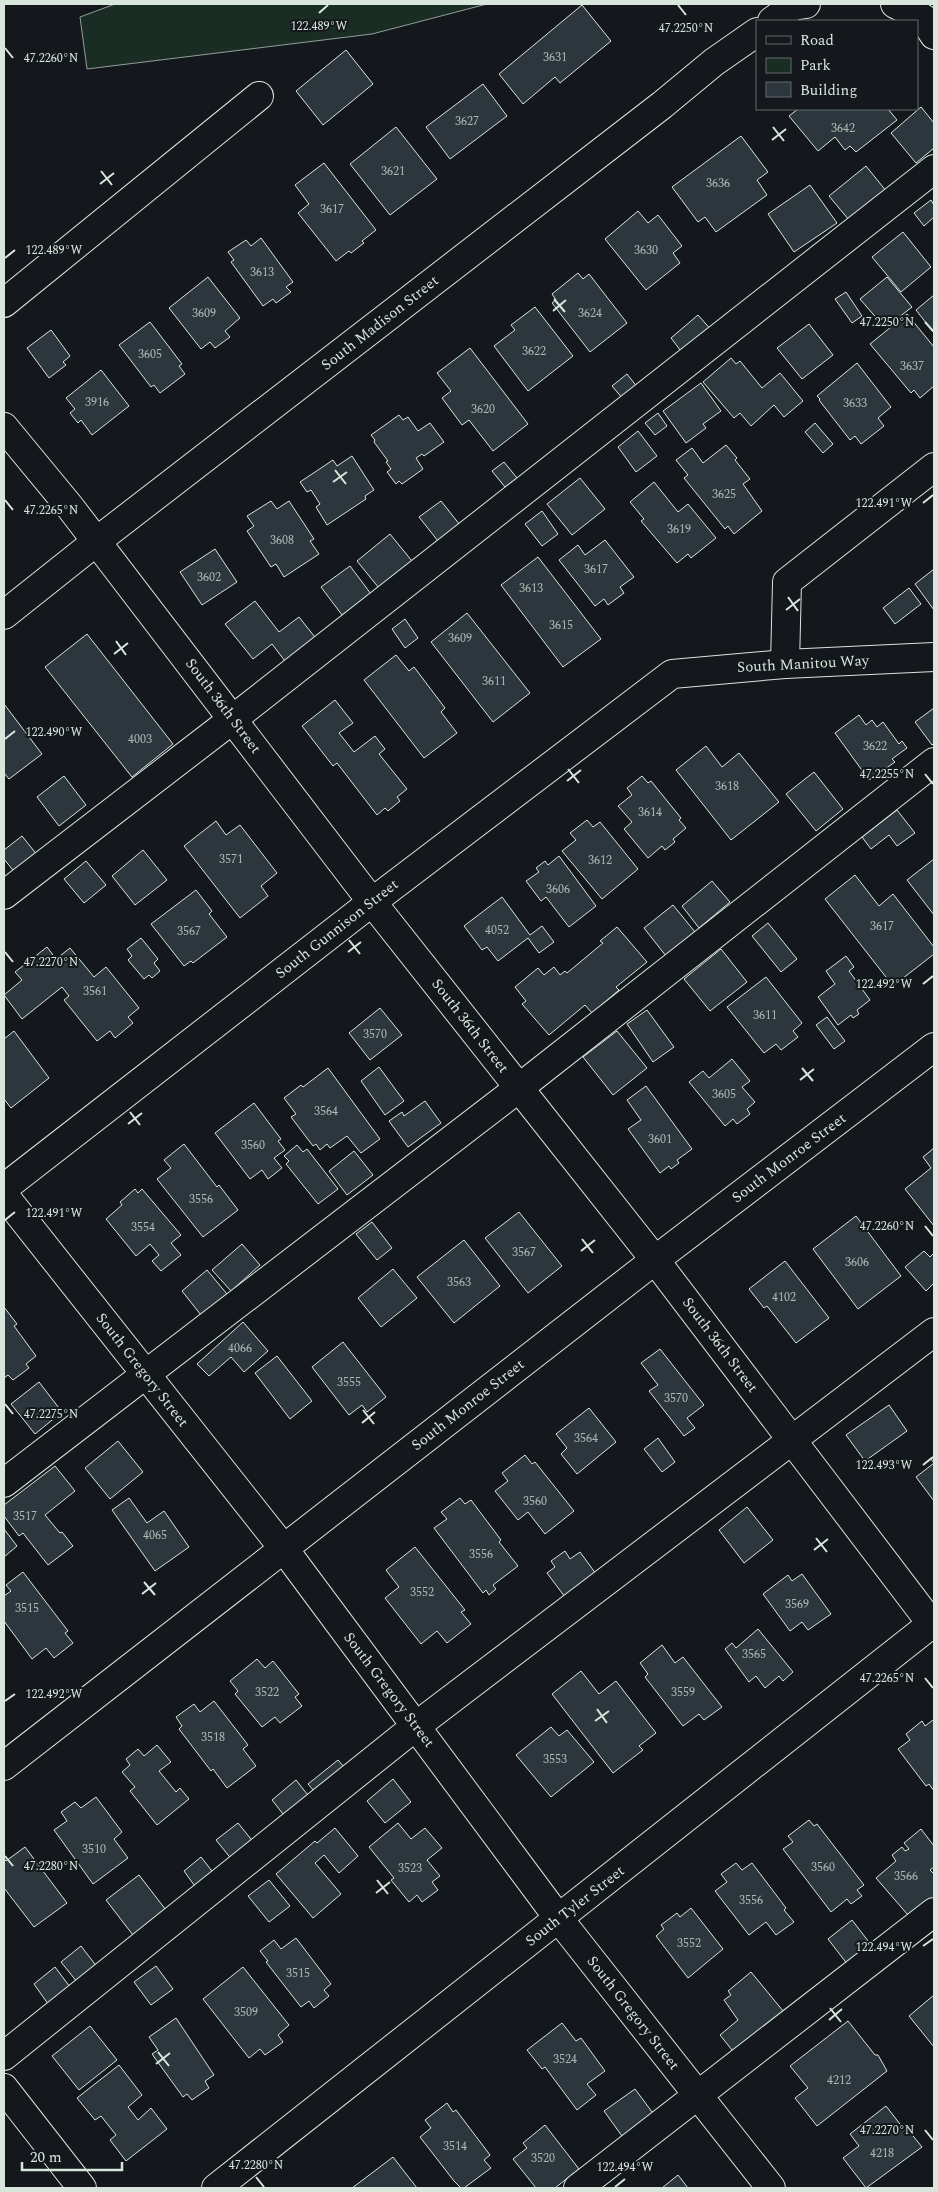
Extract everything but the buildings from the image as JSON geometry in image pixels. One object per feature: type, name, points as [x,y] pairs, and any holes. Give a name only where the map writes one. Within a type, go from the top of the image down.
[{"type":"street","points":[[894,4],[923,18],[934,35]]},
{"type":"street","name":"South Madison Street","points":[[4,615],[97,541],[662,106],[714,62],[756,33]]},
{"type":"street","points":[[4,303],[259,96]]},
{"type":"street","points":[[4,895],[233,720],[934,169]]},
{"type":"street","name":"South 36th Street","points":[[4,427],[97,541],[372,902],[655,1260],[934,1624]]},
{"type":"street","points":[[785,664],[787,582],[934,467]]},
{"type":"street","name":"South Manitou Way","points":[[672,674],[785,664],[934,657]]},
{"type":"street","name":"South Gunnison Street","points":[[4,1188],[372,902],[672,674]]},
{"type":"street","points":[[4,1483],[519,1088],[934,762]]},
{"type":"street","name":"South Monroe Street","points":[[4,1766],[655,1260],[934,1047]]},
{"type":"street","name":"South Gregory Street","points":[[4,1195],[284,1549],[559,1919],[771,2188]]},
{"type":"street","points":[[4,2056],[416,1726],[934,1332]]},
{"type":"street","name":"South Tyler Street","points":[[216,2188],[934,1624]]},
{"type":"street","points":[[578,2188],[934,1912]]},
{"type":"street","points":[[4,2088],[82,2188]]},
{"type":"green space","points":[[115,4],[487,4],[372,34],[87,69],[80,17]]}]
